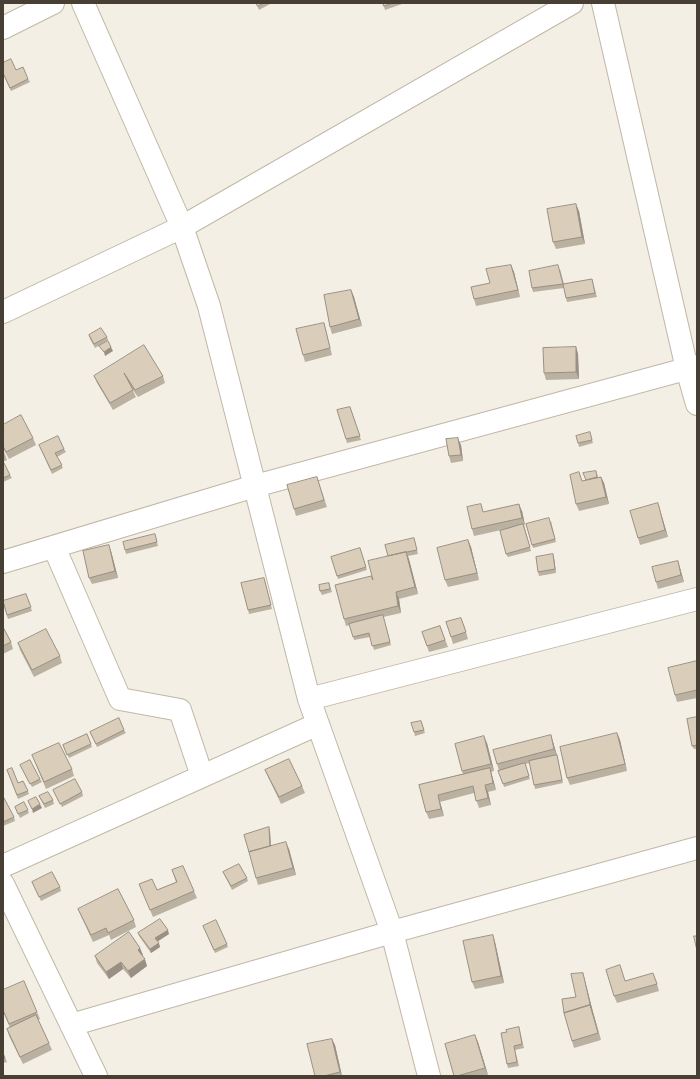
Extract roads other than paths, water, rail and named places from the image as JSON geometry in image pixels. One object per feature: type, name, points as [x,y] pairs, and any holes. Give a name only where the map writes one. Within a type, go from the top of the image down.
[{"type":"street","points":[[3,28],[53,3]]},
{"type":"street","points":[[84,3],[182,226],[209,306],[309,699],[392,932],[429,1076]]},
{"type":"street","points":[[3,312],[182,226],[572,3]]},
{"type":"street","points":[[603,3],[692,367],[697,404]]},
{"type":"street","points":[[3,562],[255,486],[692,367]]},
{"type":"street","points":[[54,547],[120,699],[180,710],[202,776]]},
{"type":"street","points":[[309,699],[697,599]]},
{"type":"street","points":[[3,866],[318,724]]},
{"type":"street","points":[[71,1025],[392,932],[697,848]]},
{"type":"street","points":[[3,884],[96,1076]]}]
